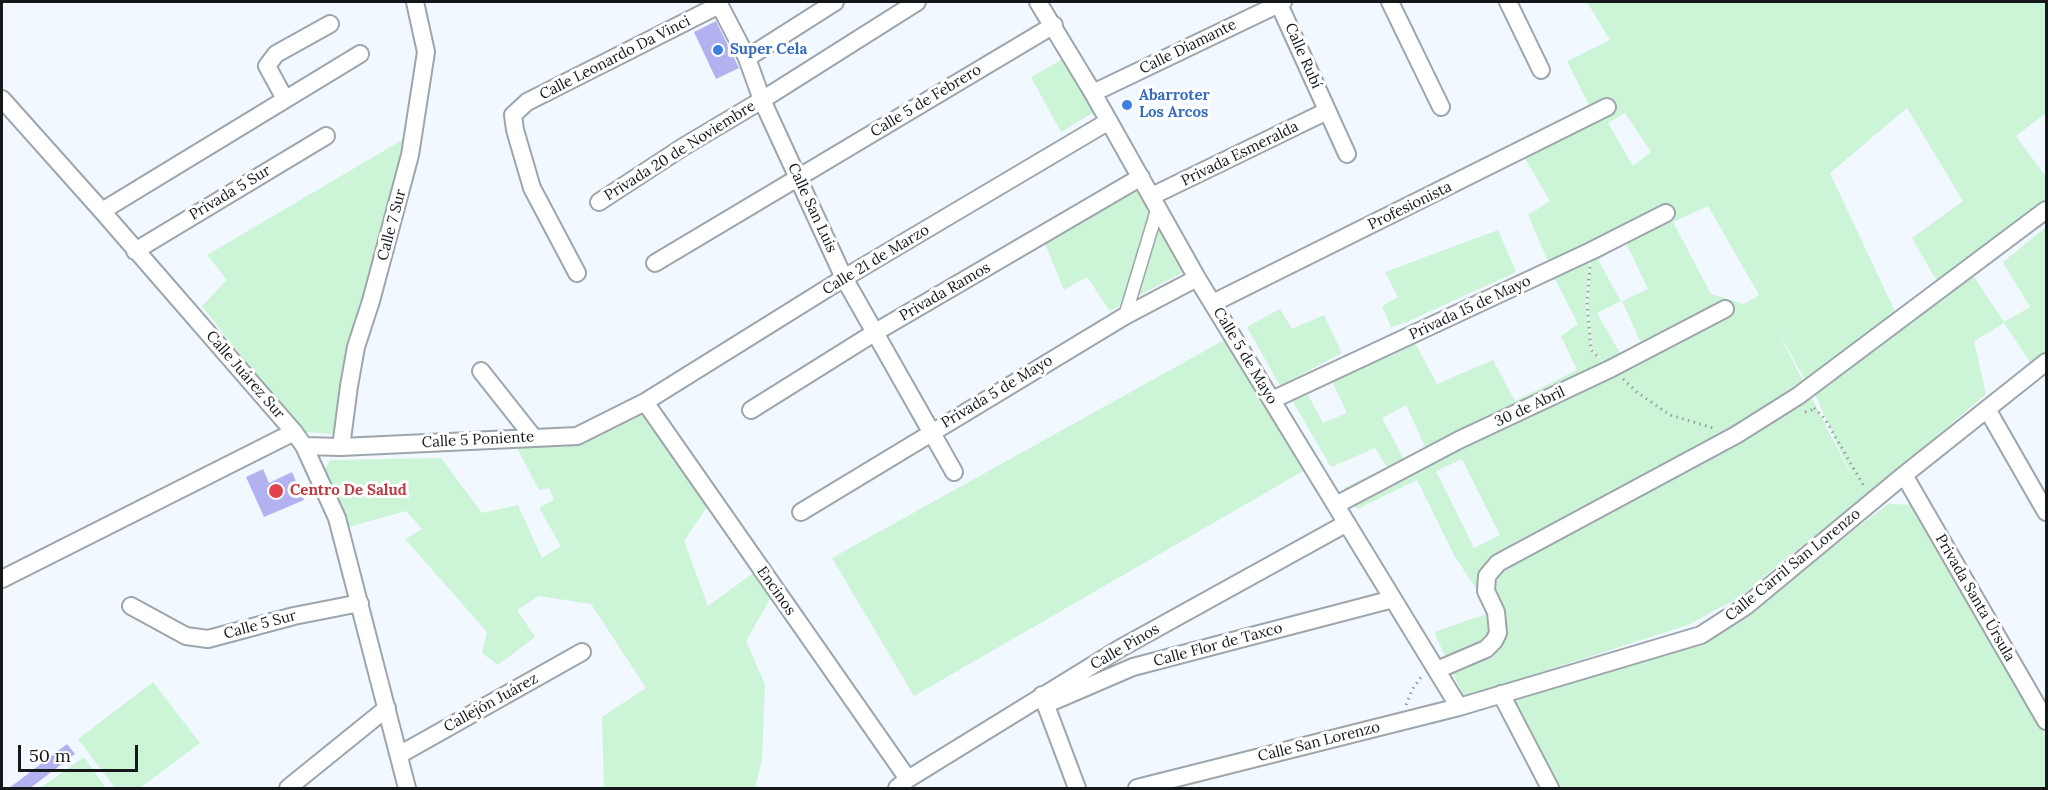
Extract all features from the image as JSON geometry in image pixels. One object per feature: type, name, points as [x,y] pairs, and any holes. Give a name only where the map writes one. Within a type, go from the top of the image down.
[{"type":"street","name":"Calle 7 Sur","points":[[341,447],[356,347],[411,155],[426,52],[415,2]]},
{"type":"street","points":[[747,58],[835,2]]},
{"type":"street","name":"Privada 20 de Noviembre","points":[[599,202],[683,147],[917,2]]},
{"type":"street","name":"Calle 5 de Mayo","points":[[1038,2],[1054,25],[1197,278],[1459,707]]},
{"type":"street","name":"Calle Diamante","points":[[1093,93],[1280,2]]},
{"type":"street","name":"Calle Rubí","points":[[1280,2],[1347,154]]},
{"type":"street","points":[[1390,2],[1441,107]]},
{"type":"street","points":[[1508,2],[1541,70]]},
{"type":"street","name":"Calle San Luis","points":[[718,3],[747,58],[762,100],[844,278],[954,472]]},
{"type":"street","name":"Calle Leonardo Da Vinci","points":[[577,273],[532,188],[515,130],[513,115],[527,102],[718,3]]},
{"type":"street","points":[[285,99],[267,66],[276,54],[330,24]]},
{"type":"street","name":"Calle 5 de Febrero","points":[[655,263],[1054,25]]},
{"type":"street","points":[[102,211],[360,54]]},
{"type":"street","name":"Calle Juárez Sur","points":[[2,99],[102,211],[304,446],[337,518],[407,789]]},
{"type":"street","name":"Profesionista","points":[[1213,303],[1607,107]]},
{"type":"street","name":"Privada Esmeralda","points":[[1155,202],[1327,111]]},
{"type":"street","name":"Calle 21 de Marzo","points":[[645,402],[844,278],[1109,121]]},
{"type":"street","name":"Privada 5 Sur","points":[[135,251],[326,136]]},
{"type":"street","name":"Privada Ramos","points":[[751,410],[874,333],[1141,177]]},
{"type":"street","points":[[1125,316],[1155,202]]},
{"type":"street","points":[[1437,670],[1486,649],[1494,641],[1498,633],[1496,612],[1486,591],[1487,576],[1498,562],[1736,435],[1798,396],[2046,210]]},
{"type":"street","name":"Privada 15 de Mayo","points":[[1272,400],[1581,256],[1666,213]]},
{"type":"street","name":"Privada 5 de Mayo","points":[[801,512],[1125,316],[1197,278]]},
{"type":"street","name":"30 de Abril","points":[[1336,505],[1459,440],[1610,369],[1725,309]]},
{"type":"street","name":"Calle Carril San Lorenzo","points":[[1501,694],[1701,635],[1746,606],[1872,501],[2046,362]]},
{"type":"street","points":[[481,371],[534,438]]},
{"type":"street","name":"Calle 5 Poniente","points":[[304,446],[341,447],[577,436],[645,402]]},
{"type":"street","name":"Encinos","points":[[645,402],[902,784]]},
{"type":"street","points":[[1987,409],[2046,512]]},
{"type":"street","points":[[2,579],[294,432]]},
{"type":"street","name":"Privada Santa Úrsula","points":[[1904,475],[2044,711]]},
{"type":"street","name":"Calle Pinos","points":[[902,784],[1044,699],[1119,649],[1347,523]]},
{"type":"street","name":"Calle Flor de Taxco","points":[[1044,699],[1133,667],[1393,599]]},
{"type":"street","name":"Calle 5 Sur","points":[[131,606],[186,636],[208,639],[294,616],[360,603]]},
{"type":"street","name":"Callejón Juárez","points":[[399,755],[582,652]]},
{"type":"street","points":[[1501,694],[1550,789]]},
{"type":"street","name":"Calle San Lorenzo","points":[[1137,789],[1459,707],[1501,694]]},
{"type":"street","points":[[1044,699],[1077,789]]},
{"type":"street","points":[[288,789],[387,708]]},
{"type":"path","points":[[1798,396],[1825,419],[1872,501]]},
{"type":"path","points":[[1402,720],[1404,708],[1420,678],[1437,670]]},
{"type":"green space","points":[[1587,2],[2046,2],[2046,113],[2016,136],[2046,177],[2046,206],[1938,283],[1912,238],[1963,201],[1907,108],[1830,173],[1898,318],[1809,387],[1774,324],[1853,479],[1814,392],[1900,323],[1974,277],[2004,322],[2030,307],[2003,262],[2046,227],[2046,361],[2034,368],[2004,323],[1974,341],[1986,394],[1863,499],[1780,563],[1742,596],[1688,625],[1464,697],[1434,632],[1492,612],[1455,557],[1417,480],[1357,509],[1344,488],[1387,467],[1375,448],[1331,467],[1292,400],[1308,395],[1323,423],[1347,413],[1331,379],[1415,343],[1437,384],[1493,360],[1515,401],[1577,370],[1561,336],[1578,324],[1553,275],[1590,256],[1586,303],[1591,350],[1615,374],[1592,349],[1588,302],[1592,250],[1551,268],[1528,215],[1550,201],[1521,152],[1594,115],[1567,61],[1610,40]],"holes":[[[1625,113],[1651,152],[1633,166],[1608,123]],[[1708,206],[1759,295],[1744,304],[1711,294],[1673,222]],[[1626,243],[1648,289],[1622,301],[1641,343],[1622,357],[1597,313],[1621,301],[1598,260]],[[1406,405],[1428,453],[1405,461],[1382,418]],[[1462,459],[1500,535],[1474,548],[1436,471]]]},
{"type":"green space","points":[[1063,59],[1096,111],[1061,132],[1031,77]]},
{"type":"green space","points":[[402,140],[396,182],[362,301],[333,434],[305,432],[297,427],[202,306],[227,280],[207,255]]},
{"type":"green space","points":[[1138,187],[1187,270],[1110,311],[1087,277],[1064,290],[1045,244]]},
{"type":"green space","points":[[1498,230],[1516,272],[1407,322],[1391,327],[1382,306],[1398,297],[1385,272]]},
{"type":"green space","points":[[1280,309],[1292,329],[1324,315],[1342,353],[1280,386],[1247,327]]},
{"type":"green space","points":[[1226,339],[1305,470],[914,696],[832,558]]},
{"type":"green space","points":[[646,409],[709,504],[684,541],[708,606],[759,569],[774,592],[746,641],[765,684],[762,759],[755,788],[604,788],[602,717],[646,688],[591,604],[539,596],[517,610],[535,637],[498,665],[482,653],[487,632],[405,539],[422,529],[406,511],[345,528],[324,472],[330,460],[441,458],[482,513],[518,505],[542,558],[561,546],[539,508],[554,500],[549,488],[539,490],[516,446],[582,443]]},
{"type":"green space","points":[[1888,504],[1921,505],[2046,737],[2046,788],[1552,788],[1515,701],[1638,660],[1749,610]]},
{"type":"green space","points":[[153,682],[200,743],[140,788],[115,788],[78,739]]},
{"type":"green space","points":[[84,757],[106,788],[40,788]]},
{"type":"building","name":"Super Cela","points":[[716,21],[739,68],[716,79],[694,32]]},
{"type":"building","name":"Centro De Salud","points":[[263,469],[269,483],[292,472],[304,500],[264,517],[246,477]]},
{"type":"building","points":[[67,744],[75,754],[29,789],[8,789]]},
{"type":"place","name":"Super Cela","points":[[718,50]]},
{"type":"place","name":"Abarroter Los Arcos","points":[[1127,105]]},
{"type":"place","name":"Centro De Salud","points":[[276,491]]}]
